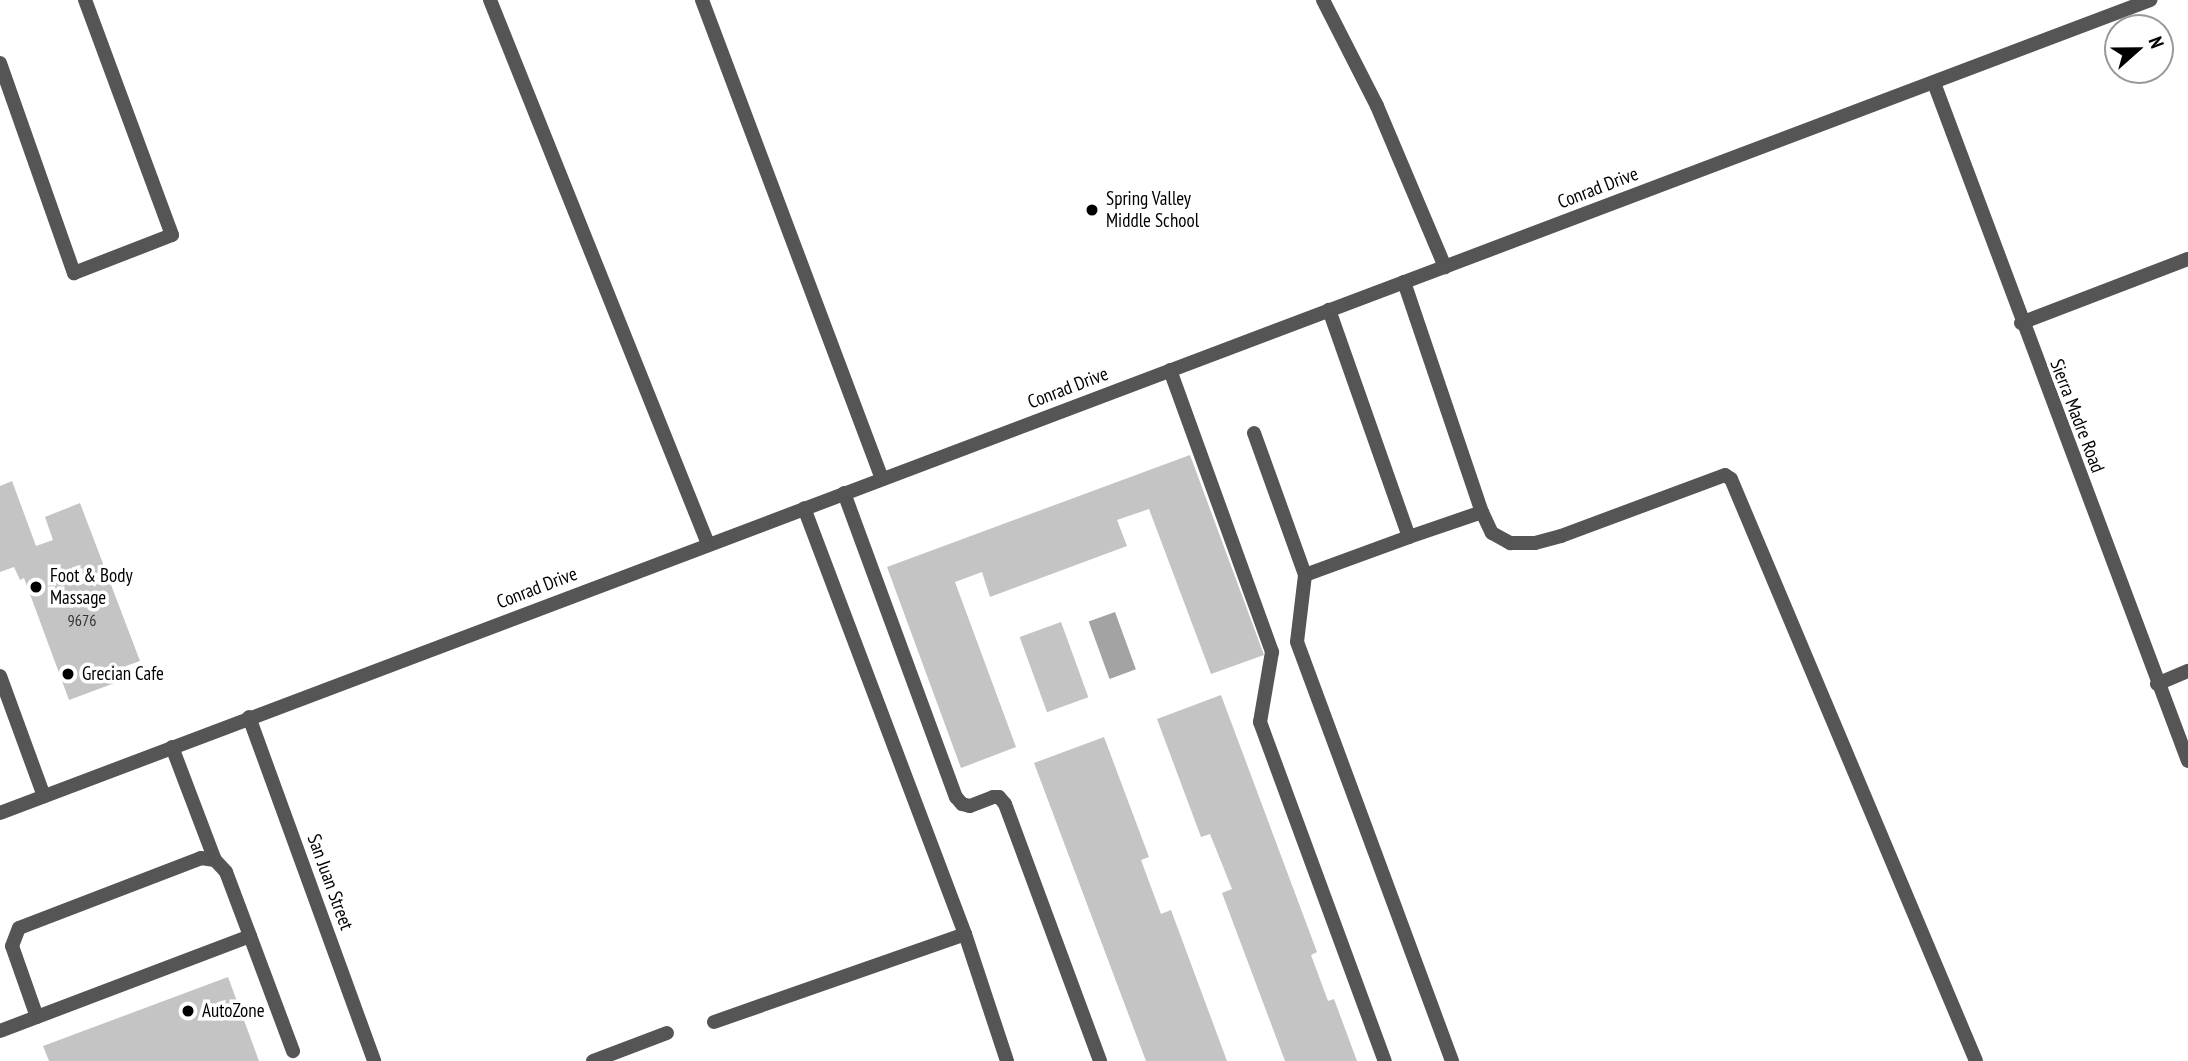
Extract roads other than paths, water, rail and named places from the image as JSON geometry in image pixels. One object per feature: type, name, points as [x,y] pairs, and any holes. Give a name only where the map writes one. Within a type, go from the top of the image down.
[{"type":"street","points":[[0,63],[74,272],[172,235],[85,0]]},
{"type":"street","points":[[490,0],[708,544]]},
{"type":"street","points":[[702,0],[882,479]]},
{"type":"street","points":[[1323,0],[1377,106],[1445,267]]},
{"type":"street","name":"Conrad Drive","points":[[0,813],[2150,0]]},
{"type":"street","name":"Sierra Madre Road","points":[[1934,83],[2021,323],[2188,761]]},
{"type":"street","points":[[2021,323],[2188,259]]},
{"type":"street","points":[[1404,282],[1482,512],[1492,533],[1510,542],[1535,543],[1561,536],[1725,475],[1731,479],[1976,1061]]},
{"type":"street","points":[[1329,310],[1409,537]]},
{"type":"street","points":[[1170,370],[1272,652],[1260,722],[1385,1061]]},
{"type":"street","points":[[1254,433],[1306,575],[1297,642],[1452,1061]]},
{"type":"street","points":[[844,493],[956,797],[962,804],[970,806],[993,797],[999,797],[1005,804],[1100,1061]]},
{"type":"street","points":[[804,508],[965,934],[1007,1061]]},
{"type":"street","points":[[1306,575],[1482,512]]},
{"type":"street","points":[[2157,684],[2188,671]]},
{"type":"street","points":[[0,676],[44,796]]},
{"type":"street","name":"San Juan Street","points":[[249,717],[374,1061]]},
{"type":"street","points":[[172,747],[215,860],[226,872],[293,1051]]},
{"type":"street","points":[[37,1017],[12,946],[19,928],[201,858],[215,860]]},
{"type":"street","points":[[714,1023],[965,934]]},
{"type":"street","points":[[0,1031],[250,936]]},
{"type":"street","points":[[593,1061],[667,1032]]},
{"type":"place","name":"Spring Valley Middle School","points":[[1092,210]]},
{"type":"place","name":"Foot & Body Massage","points":[[36,587]]},
{"type":"place","name":"Grecian Cafe","points":[[68,674]]},
{"type":"place","name":"AutoZone","points":[[188,1011]]}]
